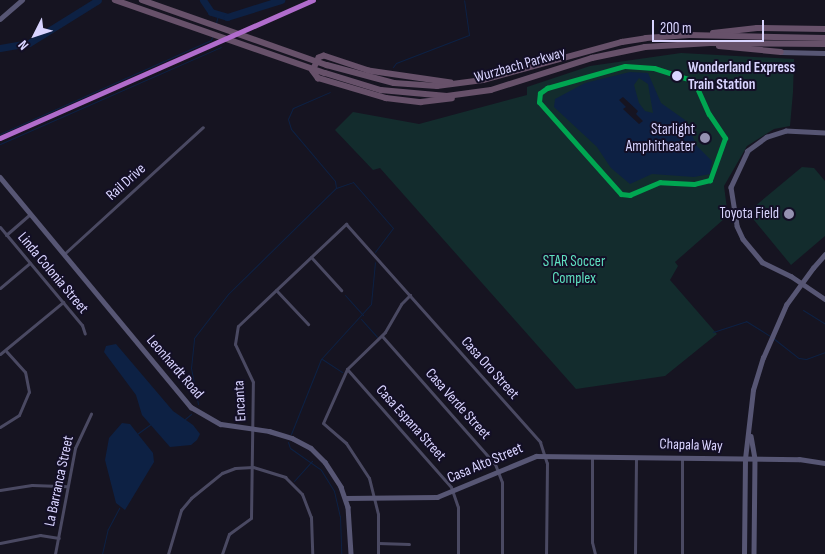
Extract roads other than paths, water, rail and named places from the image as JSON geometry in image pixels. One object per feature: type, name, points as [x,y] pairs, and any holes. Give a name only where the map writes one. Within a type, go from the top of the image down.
[{"type":"highway","name":"Wurzbach Parkway","points":[[115,0],[325,73],[381,90],[422,96],[466,93],[507,85],[592,58],[645,47],[695,44],[825,44]]},
{"type":"highway","name":"Wurzbach Parkway","points":[[142,0],[327,65],[394,83],[419,86],[483,80],[622,42],[689,35],[825,38]]},
{"type":"highway","points":[[689,35],[757,28],[825,30]]},
{"type":"highway","points":[[695,44],[781,52]]},
{"type":"highway","points":[[461,83],[369,71],[324,56],[319,58],[313,71],[318,78],[386,98],[429,101],[466,93]]},
{"type":"street","points":[[0,19],[22,0]]},
{"type":"street","points":[[781,52],[825,53]]},
{"type":"street","name":"Rail Drive","points":[[63,254],[203,127]]},
{"type":"street","points":[[825,133],[786,131],[767,136],[742,161],[732,187],[737,226],[743,239],[762,262],[791,276],[825,299]]},
{"type":"street","name":"Leonhardt Road","points":[[0,178],[191,407],[221,424],[277,433],[311,448],[332,470],[345,498],[351,554]]},
{"type":"street","points":[[6,235],[30,214]]},
{"type":"street","name":"Encanta","points":[[222,554],[229,534],[251,518],[253,382],[236,350],[235,337],[242,321],[346,224]]},
{"type":"street","name":"Casa Oro Street","points":[[346,224],[538,439],[546,456],[546,554]]},
{"type":"street","name":"Linda Colonia Street","points":[[0,227],[82,325],[84,334]]},
{"type":"street","points":[[744,554],[745,459],[750,430],[753,390],[763,358],[786,306],[812,268],[825,254]]},
{"type":"street","points":[[311,257],[341,290]]},
{"type":"street","points":[[0,288],[30,263]]},
{"type":"street","points":[[276,290],[308,324]]},
{"type":"street","points":[[378,554],[375,497],[357,456],[324,423],[347,369],[382,336],[398,307],[410,295]]},
{"type":"street","points":[[0,354],[6,351],[63,302]]},
{"type":"street","name":"Casa Verde Street","points":[[382,336],[489,455],[498,470],[503,492],[502,554]]},
{"type":"street","points":[[0,427],[17,418],[27,401],[29,385],[26,375],[6,351]]},
{"type":"street","name":"Casa Espana Street","points":[[347,369],[453,491],[458,507],[458,554]]},
{"type":"street","name":"La Barranca Street","points":[[55,554],[66,486],[77,439],[91,414]]},
{"type":"street","points":[[750,430],[755,459],[754,554]]},
{"type":"street","name":"Casa Alto Street","points":[[345,498],[432,497],[453,491],[525,458],[546,456],[636,456]]},
{"type":"street","points":[[592,456],[592,542],[595,554]]},
{"type":"street","points":[[635,554],[636,456]]},
{"type":"street","name":"Chapala Way","points":[[636,456],[809,460],[825,463]]},
{"type":"street","points":[[682,458],[682,554]]},
{"type":"street","points":[[168,554],[182,510],[191,498],[222,473],[252,467],[285,477],[302,494],[311,517],[312,554]]},
{"type":"street","points":[[0,490],[32,485],[66,486]]},
{"type":"street","points":[[0,542],[40,535],[59,538]]},
{"type":"street","points":[[378,543],[409,544]]},
{"type":"water","points":[[630,72],[648,73],[661,103],[685,120],[697,146],[712,161],[710,174],[694,177],[652,174],[630,184],[611,168],[597,147],[554,107],[555,99],[585,83]],"holes":[[[639,78],[648,84],[653,113],[645,111],[639,103],[634,85]]]},
{"type":"water","points":[[116,344],[173,411],[193,425],[200,434],[191,445],[170,447],[142,415],[136,395],[104,352],[106,346]]},
{"type":"water","points":[[122,423],[130,424],[153,453],[154,462],[125,510],[116,503],[105,460],[109,438]]},
{"type":"waterway","points":[[0,48],[29,43],[98,0]]},
{"type":"waterway","points":[[203,0],[211,12],[227,17],[281,0]]},
{"type":"waterway","points":[[393,67],[396,63],[469,35],[464,0]]},
{"type":"waterway","points":[[216,23],[218,15]]},
{"type":"waterway","points":[[0,134],[211,40],[212,37]]},
{"type":"waterway","points":[[0,144],[221,47]]},
{"type":"waterway","points":[[198,404],[191,368],[194,338],[228,294],[336,188],[335,181],[291,129],[288,119],[293,108],[330,92]]},
{"type":"waterway","points":[[336,188],[353,182],[393,228],[375,252]]},
{"type":"waterway","points":[[291,434],[321,359],[371,304],[375,262]]},
{"type":"waterway","points":[[345,295],[363,315]]},
{"type":"waterway","points":[[803,310],[825,324]]},
{"type":"waterway","points":[[361,319],[377,337]]},
{"type":"waterway","points":[[713,332],[746,321],[770,336]]},
{"type":"waterway","points":[[773,338],[799,358],[806,359],[825,352]]},
{"type":"waterway","points":[[322,359],[342,372]]},
{"type":"waterway","points":[[185,419],[191,414]]},
{"type":"waterway","points":[[137,434],[151,424]]},
{"type":"waterway","points":[[288,442],[290,448],[321,470],[334,491],[340,516],[341,554]]},
{"type":"waterway","points":[[294,481],[312,461]]},
{"type":"waterway","points":[[102,554],[108,529],[119,508]]},
{"type":"place","name":"Wonderland Express Train Station","points":[[677,76]]},
{"type":"place","name":"Starlight Amphitheater","points":[[705,138]]},
{"type":"place","name":"Toyota Field","points":[[789,214]]},
{"type":"park label","name":"STAR Soccer Complex","points":[[574,270]]}]
